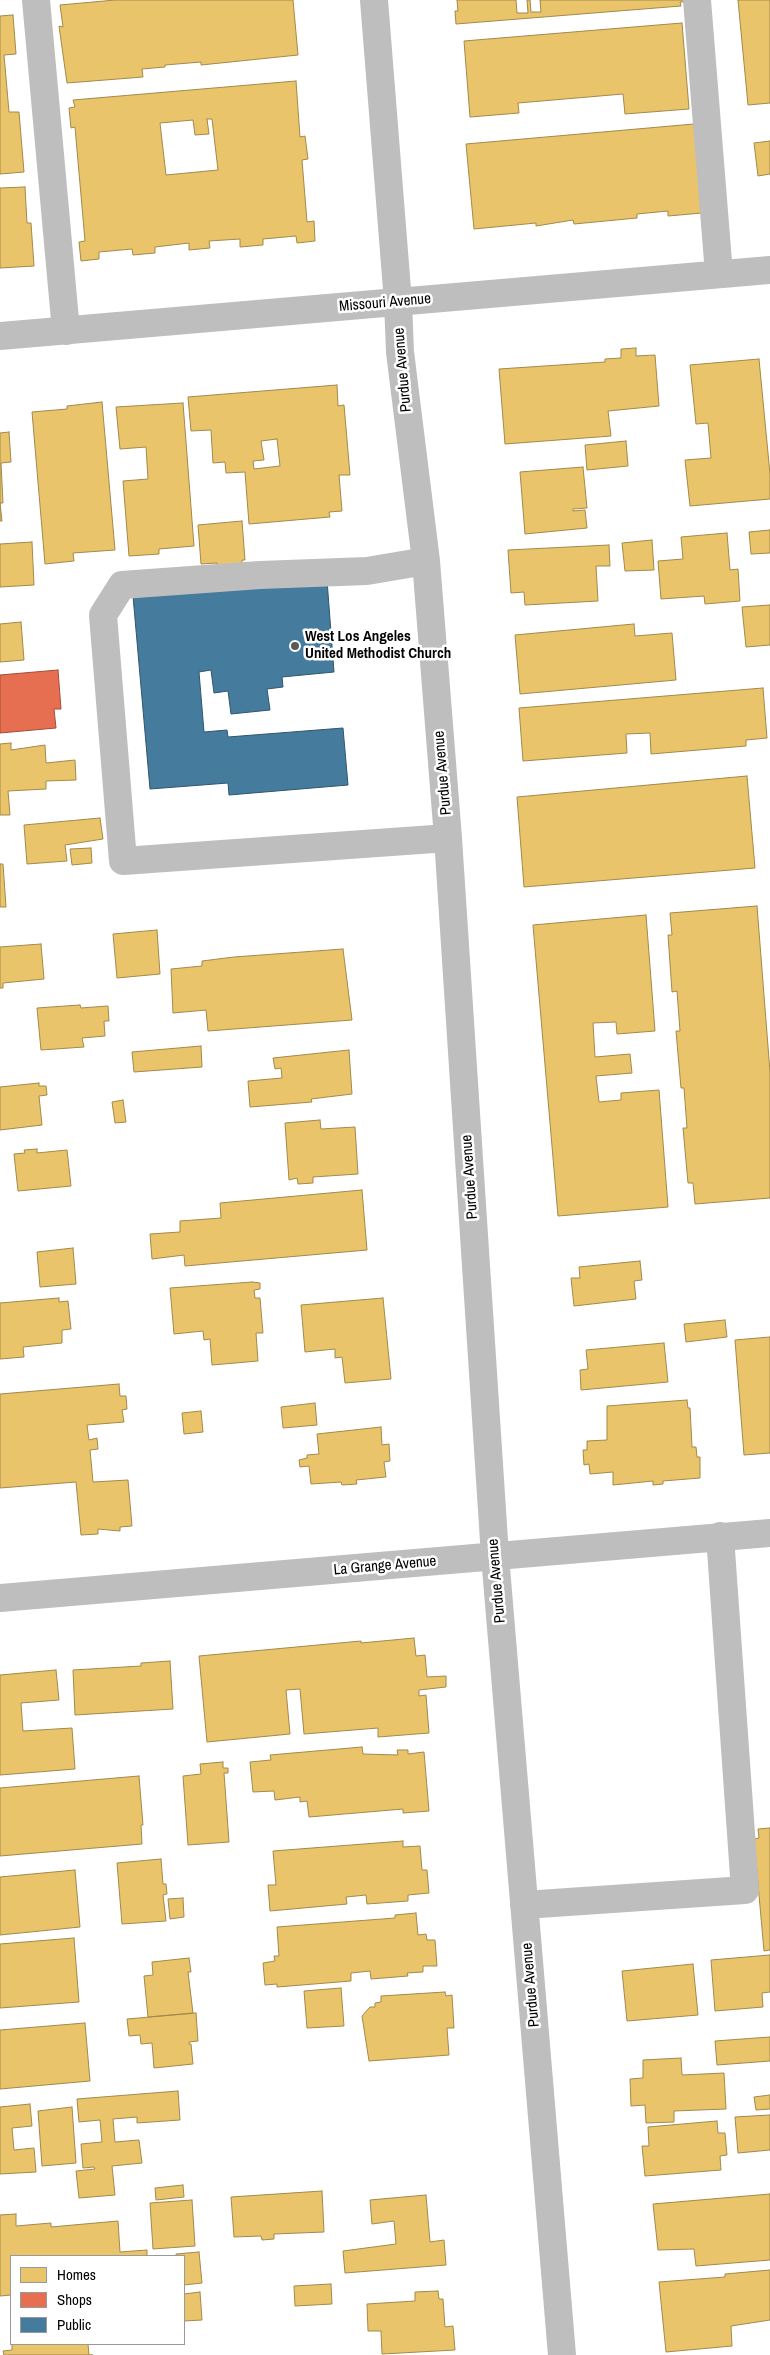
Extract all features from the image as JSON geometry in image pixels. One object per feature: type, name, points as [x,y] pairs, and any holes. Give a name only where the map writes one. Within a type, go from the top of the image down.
[{"type":"street","points":[[36,0],[66,330]]},
{"type":"street","name":"Purdue Avenue","points":[[374,0],[398,302],[400,352],[426,561],[448,838],[495,1556],[562,2355]]},
{"type":"street","points":[[698,0],[719,274]]},
{"type":"street","name":"Missouri Avenue","points":[[0,336],[770,270]]},
{"type":"street","points":[[426,561],[366,570],[260,575],[122,585],[102,615],[123,861],[448,838]]},
{"type":"street","name":"La Grange Avenue","points":[[0,1598],[770,1533]]},
{"type":"street","points":[[524,1905],[745,1890],[720,1536]]},
{"type":"building: Homes","points":[[115,0],[293,0],[298,55],[201,65],[201,62],[165,65],[165,67],[142,69],[143,77],[67,83],[59,26],[63,27],[60,5]]},
{"type":"building: Homes","points":[[457,0],[516,0],[517,13],[528,13],[527,0],[530,0],[531,12],[541,12],[540,0],[689,0],[689,2],[680,2],[681,6],[456,24],[455,11],[458,11]]},
{"type":"building: Homes","points":[[738,0],[770,0],[770,103],[748,105]]},
{"type":"building: Homes","points":[[13,15],[16,54],[4,55],[9,112],[19,112],[24,172],[0,174],[0,16]]},
{"type":"building: Homes","points":[[682,23],[689,109],[625,114],[623,94],[518,103],[519,113],[470,117],[464,41]]},
{"type":"building: Homes","points":[[296,81],[300,137],[305,136],[308,159],[302,160],[307,222],[314,221],[315,241],[297,243],[296,236],[263,239],[263,245],[240,247],[240,239],[209,241],[210,248],[189,250],[189,243],[155,247],[155,253],[133,255],[132,249],[99,252],[99,259],[81,261],[79,242],[85,241],[75,127],[71,128],[69,108],[75,107],[73,100]],"holes":[[[207,119],[212,119],[218,170],[166,175],[160,123],[193,120],[195,135],[209,134]]]},
{"type":"building: Homes","points":[[694,124],[702,213],[668,216],[668,211],[637,214],[637,218],[574,224],[573,220],[536,226],[536,223],[474,229],[466,144]]},
{"type":"building: Homes","points":[[770,141],[770,174],[758,176],[754,143]]},
{"type":"building: Homes","points":[[25,187],[27,223],[31,223],[34,266],[0,268],[0,188]]},
{"type":"building: Homes","points":[[636,348],[636,356],[655,355],[659,406],[608,411],[611,436],[505,444],[499,369],[605,362],[605,359],[621,358],[621,349]]},
{"type":"building: Homes","points":[[759,359],[770,474],[770,499],[690,506],[685,460],[711,458],[708,423],[696,424],[690,365]]},
{"type":"building: Homes","points":[[337,385],[338,406],[344,405],[350,475],[339,475],[342,511],[329,512],[330,517],[249,524],[245,472],[226,473],[225,462],[213,463],[211,430],[191,431],[188,397]],"holes":[[[277,439],[280,466],[254,469],[253,461],[264,460],[261,441]]]},
{"type":"building: Homes","points":[[102,402],[115,550],[73,553],[74,561],[45,564],[32,412],[67,409],[67,406]]},
{"type":"building: Homes","points":[[183,403],[194,546],[159,549],[159,554],[129,556],[123,481],[148,479],[146,447],[120,449],[116,407]]},
{"type":"building: Homes","points":[[9,432],[11,462],[1,463],[3,503],[0,503],[0,433]]},
{"type":"building: Homes","points":[[626,441],[628,466],[587,470],[585,445]]},
{"type":"building: Homes","points":[[583,467],[587,508],[573,509],[573,511],[585,510],[587,528],[525,534],[520,472]]},
{"type":"building: Homes","points":[[0,503],[2,521],[0,521]]},
{"type":"building: Homes","points":[[242,521],[245,560],[242,560],[242,566],[217,568],[217,563],[201,564],[198,525]]},
{"type":"building: Homes","points":[[770,530],[770,553],[751,554],[749,532]]},
{"type":"building: Homes","points":[[727,533],[730,570],[738,569],[740,601],[705,604],[704,596],[661,599],[658,561],[683,559],[681,537]]},
{"type":"building: Homes","points":[[652,540],[654,570],[625,571],[622,543]]},
{"type":"building: Homes","points":[[32,542],[34,585],[0,587],[0,544]]},
{"type":"building: Homes","points":[[609,545],[610,566],[596,566],[598,601],[525,605],[524,592],[511,593],[508,550]]},
{"type":"building: Homes","points":[[770,605],[770,645],[746,647],[742,607]]},
{"type":"building: Homes","points":[[21,622],[24,660],[0,662],[0,624]]},
{"type":"building: Homes","points":[[634,624],[635,636],[672,633],[676,680],[520,694],[515,635]]},
{"type":"building: Homes","points":[[763,688],[767,738],[746,740],[746,746],[651,754],[650,733],[626,734],[627,753],[523,761],[519,708]]},
{"type":"building: Homes","points":[[11,743],[11,750],[45,745],[46,763],[75,760],[76,780],[46,781],[46,789],[8,791],[10,815],[0,815],[0,744]]},
{"type":"building: Homes","points":[[747,776],[755,868],[524,887],[517,797]]},
{"type":"building: Homes","points":[[100,818],[103,839],[65,845],[67,861],[27,864],[24,825]]},
{"type":"building: Homes","points":[[91,848],[92,863],[72,865],[70,849]]},
{"type":"building: Homes","points":[[0,864],[3,864],[6,907],[0,907]]},
{"type":"building: Homes","points":[[757,906],[770,1072],[770,1198],[695,1204],[693,1183],[688,1183],[683,1128],[687,1128],[684,1088],[681,1088],[676,1031],[680,1031],[677,991],[672,992],[668,935],[672,935],[670,913]]},
{"type":"building: Homes","points":[[646,915],[655,1031],[617,1034],[616,1022],[593,1023],[595,1057],[630,1054],[632,1073],[596,1076],[599,1102],[621,1100],[621,1093],[659,1090],[668,1207],[558,1216],[533,925]]},
{"type":"building: Homes","points":[[157,930],[160,974],[117,978],[113,934]]},
{"type":"building: Homes","points":[[41,944],[44,979],[3,983],[3,988],[0,988],[0,947]]},
{"type":"building: Homes","points":[[343,949],[352,1020],[208,1031],[206,1010],[173,1013],[171,969],[202,966],[202,961],[234,957]]},
{"type":"building: Homes","points":[[80,1005],[81,1008],[108,1006],[109,1021],[104,1021],[105,1036],[82,1038],[84,1047],[41,1050],[37,1008]]},
{"type":"building: Homes","points":[[201,1046],[202,1067],[134,1072],[132,1052]]},
{"type":"building: Homes","points":[[349,1050],[352,1094],[311,1099],[312,1102],[250,1107],[248,1081],[282,1078],[281,1068],[275,1069],[273,1058]]},
{"type":"building: Homes","points":[[39,1083],[39,1086],[46,1086],[47,1095],[39,1096],[42,1125],[0,1130],[0,1087]]},
{"type":"building: Homes","points":[[123,1100],[126,1122],[115,1123],[112,1102]]},
{"type":"building: Homes","points":[[320,1120],[321,1129],[355,1127],[358,1174],[313,1177],[313,1183],[298,1184],[297,1178],[289,1180],[285,1123]]},
{"type":"building: Homes","points":[[37,1149],[37,1153],[67,1150],[71,1186],[18,1191],[14,1154],[25,1153],[24,1150]]},
{"type":"building: Homes","points":[[362,1190],[367,1250],[185,1266],[184,1255],[152,1259],[150,1234],[180,1232],[180,1221],[221,1218],[220,1203]]},
{"type":"building: Homes","points":[[73,1248],[76,1284],[40,1287],[37,1252]]},
{"type":"building: Homes","points":[[640,1261],[642,1280],[634,1281],[636,1299],[574,1306],[571,1278],[580,1278],[579,1267]]},
{"type":"building: Homes","points":[[260,1283],[260,1289],[254,1290],[255,1298],[260,1298],[263,1333],[256,1333],[258,1361],[212,1365],[210,1339],[204,1340],[203,1331],[174,1334],[170,1288]]},
{"type":"building: Homes","points":[[59,1298],[59,1302],[68,1301],[71,1329],[62,1330],[62,1343],[23,1347],[24,1357],[0,1359],[0,1303]]},
{"type":"building: Homes","points":[[383,1298],[391,1379],[345,1383],[342,1357],[335,1358],[335,1349],[305,1352],[301,1305]]},
{"type":"building: Homes","points":[[725,1320],[727,1337],[686,1342],[684,1324]]},
{"type":"building: Homes","points":[[770,1337],[770,1453],[744,1455],[735,1340]]},
{"type":"building: Homes","points":[[664,1343],[668,1382],[581,1390],[580,1370],[588,1369],[586,1350]]},
{"type":"building: Homes","points":[[119,1384],[120,1396],[126,1396],[127,1409],[122,1410],[124,1422],[87,1425],[89,1440],[97,1438],[98,1449],[90,1450],[93,1482],[128,1480],[132,1526],[120,1527],[120,1531],[98,1529],[98,1534],[81,1535],[76,1482],[0,1488],[0,1394]]},
{"type":"building: Homes","points":[[687,1400],[688,1408],[690,1408],[692,1447],[696,1447],[697,1457],[700,1457],[700,1478],[663,1481],[663,1484],[653,1485],[653,1481],[613,1485],[613,1472],[590,1474],[589,1464],[584,1465],[583,1450],[587,1450],[587,1441],[607,1440],[607,1406]]},
{"type":"building: Homes","points":[[315,1403],[317,1425],[283,1428],[281,1407]]},
{"type":"building: Homes","points":[[201,1411],[203,1432],[184,1434],[182,1413]]},
{"type":"building: Homes","points":[[381,1427],[382,1445],[389,1444],[390,1461],[384,1462],[386,1477],[356,1480],[357,1484],[342,1485],[341,1482],[311,1484],[309,1466],[300,1467],[299,1460],[307,1458],[307,1455],[319,1454],[317,1434]]},
{"type":"building: Homes","points":[[414,1638],[416,1656],[425,1655],[427,1677],[446,1676],[446,1687],[419,1690],[419,1696],[426,1695],[429,1733],[378,1737],[378,1728],[304,1734],[300,1689],[286,1690],[290,1734],[207,1742],[199,1656]]},
{"type":"building: Homes","points":[[170,1661],[173,1709],[75,1715],[73,1670],[141,1666],[141,1663]]},
{"type":"building: Homes","points":[[56,1670],[59,1700],[21,1703],[23,1731],[72,1728],[75,1769],[0,1775],[0,1675]]},
{"type":"building: Homes","points":[[362,1747],[363,1754],[398,1755],[397,1750],[408,1750],[408,1754],[424,1752],[429,1811],[403,1813],[403,1809],[309,1817],[307,1801],[300,1802],[300,1797],[275,1800],[274,1791],[253,1792],[250,1762],[271,1760],[270,1755]]},
{"type":"building: Homes","points":[[223,1762],[223,1768],[228,1768],[228,1773],[224,1773],[229,1842],[188,1845],[183,1776],[201,1774],[200,1764]]},
{"type":"building: Homes","points":[[139,1776],[143,1825],[141,1825],[142,1844],[0,1856],[0,1788]]},
{"type":"building: Homes","points":[[770,1828],[770,1950],[764,1951],[754,1839],[759,1838],[758,1829]]},
{"type":"building: Homes","points":[[403,1841],[403,1847],[420,1846],[422,1870],[427,1870],[429,1893],[408,1895],[408,1901],[367,1904],[366,1895],[346,1897],[347,1904],[270,1911],[268,1885],[276,1885],[273,1851]]},
{"type":"building: Homes","points":[[161,1859],[163,1884],[166,1884],[167,1894],[163,1895],[166,1921],[122,1924],[117,1863]]},
{"type":"building: Homes","points":[[75,1870],[80,1927],[0,1935],[0,1877]]},
{"type":"building: Homes","points":[[183,1898],[184,1917],[170,1919],[168,1899]]},
{"type":"building: Homes","points":[[416,1913],[418,1935],[426,1934],[427,1940],[435,1940],[437,1966],[423,1966],[423,1972],[407,1973],[408,1976],[371,1979],[370,1971],[351,1973],[351,1981],[277,1987],[277,1984],[265,1985],[263,1963],[275,1961],[274,1956],[279,1956],[277,1927],[395,1918],[395,1915]]},
{"type":"building: Homes","points":[[74,1938],[79,2002],[0,2008],[0,1944]]},
{"type":"building: Homes","points":[[770,1955],[770,1992],[762,1993],[763,2007],[715,2011],[711,1960]]},
{"type":"building: Homes","points":[[189,1958],[191,1972],[188,1972],[193,2013],[148,2017],[144,1976],[153,1975],[152,1962]]},
{"type":"building: Homes","points":[[693,1964],[698,2015],[627,2021],[622,1971]]},
{"type":"building: Homes","points":[[341,1988],[344,2026],[307,2028],[304,1991]]},
{"type":"building: Homes","points":[[445,1992],[446,1996],[452,1995],[454,2028],[447,2028],[449,2055],[369,2061],[362,2016],[370,2007],[375,2007],[375,2003],[381,2002],[381,1996]]},
{"type":"building: Homes","points":[[196,2013],[198,2041],[189,2042],[191,2044],[193,2064],[154,2068],[152,2043],[141,2044],[140,2035],[129,2036],[127,2019]]},
{"type":"building: Homes","points":[[85,2023],[90,2081],[0,2089],[0,2030]]},
{"type":"building: Homes","points":[[770,2037],[770,2061],[717,2065],[715,2041]]},
{"type":"building: Homes","points":[[681,2058],[682,2075],[724,2073],[726,2109],[674,2111],[674,2122],[646,2123],[645,2105],[631,2106],[630,2079],[643,2078],[643,2060]]},
{"type":"building: Homes","points":[[178,2091],[180,2120],[137,2123],[137,2117],[113,2119],[115,2142],[139,2140],[142,2163],[112,2166],[115,2195],[79,2198],[76,2171],[95,2169],[94,2167],[83,2168],[81,2144],[102,2142],[100,2120],[79,2122],[77,2099]]},
{"type":"building: Homes","points":[[770,2095],[770,2109],[756,2110],[754,2097]]},
{"type":"building: Homes","points":[[30,2104],[32,2126],[12,2128],[14,2150],[34,2148],[36,2172],[0,2174],[0,2107]]},
{"type":"building: Homes","points":[[72,2107],[76,2163],[42,2166],[38,2111]]},
{"type":"building: Homes","points":[[770,2115],[770,2150],[738,2153],[735,2117]]},
{"type":"building: Homes","points":[[717,2121],[718,2133],[725,2133],[727,2155],[720,2156],[721,2170],[645,2176],[642,2146],[649,2146],[648,2127]]},
{"type":"building: Homes","points":[[183,2185],[184,2197],[156,2200],[155,2188]]},
{"type":"building: Homes","points":[[322,2191],[324,2232],[274,2234],[274,2239],[262,2240],[261,2236],[234,2237],[231,2197]]},
{"type":"building: Homes","points":[[770,2194],[770,2260],[696,2266],[694,2249],[658,2250],[653,2204]]},
{"type":"building: Homes","points":[[426,2195],[430,2242],[444,2240],[446,2265],[345,2273],[343,2251],[396,2244],[394,2221],[372,2224],[370,2200]]},
{"type":"building: Homes","points":[[192,2200],[195,2246],[153,2249],[150,2203]]},
{"type":"building: Homes","points":[[16,2214],[16,2226],[51,2223],[51,2227],[118,2221],[120,2252],[147,2250],[147,2255],[10,2255],[10,2295],[0,2296],[0,2215]]},
{"type":"building: Homes","points":[[199,2252],[202,2283],[185,2285],[185,2255],[176,2254]]},
{"type":"building: Homes","points":[[770,2270],[770,2320],[731,2326],[732,2346],[666,2352],[659,2282],[725,2277],[725,2274]]},
{"type":"building: Homes","points":[[331,2284],[332,2304],[295,2306],[294,2286]]},
{"type":"building: Homes","points":[[438,2291],[439,2299],[443,2299],[445,2327],[453,2326],[455,2350],[382,2354],[381,2331],[368,2331],[367,2304],[415,2301],[415,2292]]},
{"type":"building: Homes","points":[[200,2292],[202,2320],[185,2321],[185,2294]]},
{"type":"building: Homes","points":[[12,2345],[88,2345],[89,2355],[4,2355],[3,2351],[12,2350]]},
{"type":"building: Shops","points":[[58,670],[61,709],[54,709],[56,728],[0,733],[0,675]]},
{"type":"building: Public","points":[[327,580],[334,672],[282,677],[283,687],[267,689],[270,710],[231,714],[228,691],[214,693],[211,670],[199,672],[204,732],[227,730],[228,737],[343,728],[348,785],[229,795],[228,783],[150,789],[133,596]]},
{"type":"place","name":"West Los Angeles United Methodist Church","points":[[295,646]]}]
